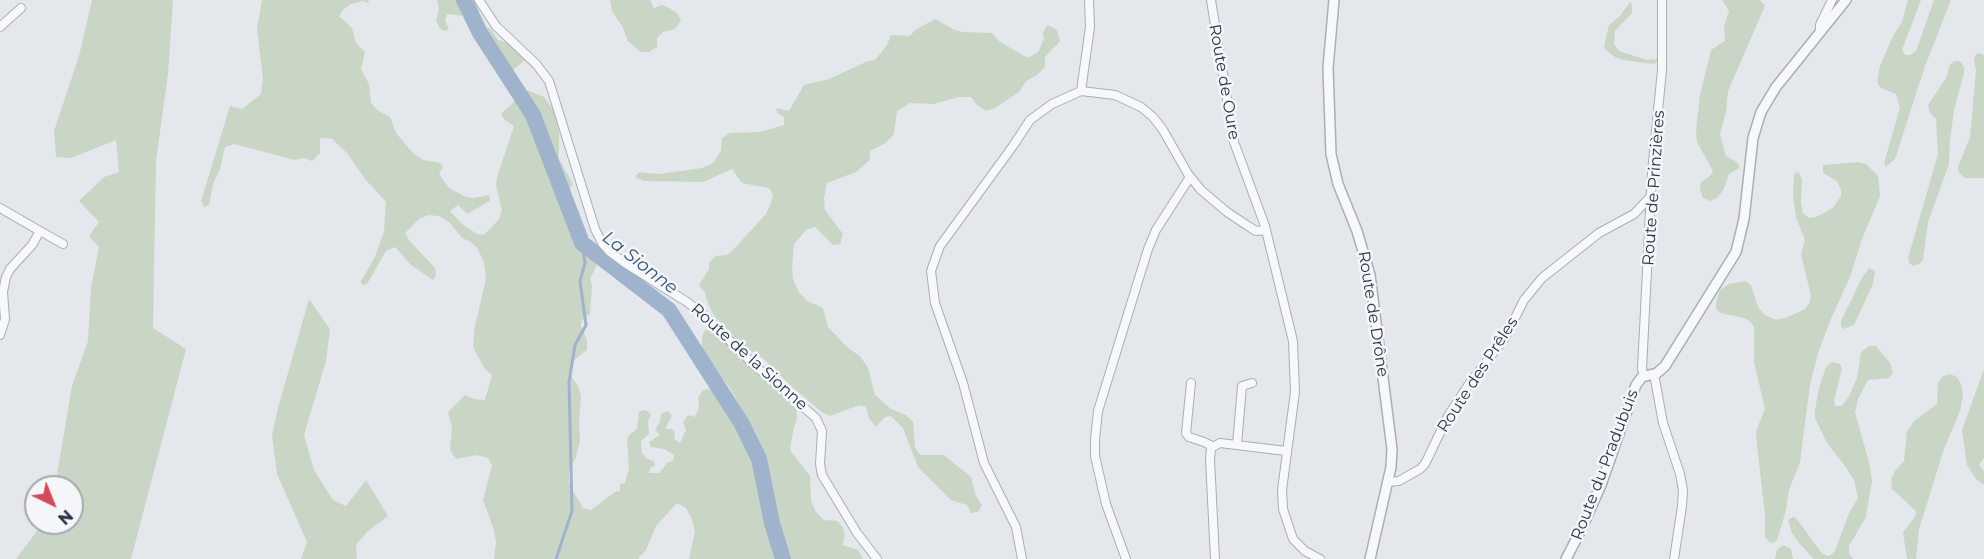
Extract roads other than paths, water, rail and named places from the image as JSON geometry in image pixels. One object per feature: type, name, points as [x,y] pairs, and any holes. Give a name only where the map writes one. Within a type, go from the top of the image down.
[{"type":"street","name":"Route de la Sionne","points":[[479,0],[496,26],[536,64],[552,86],[594,229],[602,243],[625,263],[705,316],[753,364],[816,418],[822,431],[820,464],[822,475],[856,533],[877,559]]},
{"type":"street","points":[[1081,92],[1090,27],[1089,0]]},
{"type":"street","name":"Route de Oure","points":[[1211,0],[1214,30],[1234,142],[1266,230],[1289,322],[1293,348],[1295,392],[1282,494],[1285,520],[1298,545],[1308,554],[1320,559]]},
{"type":"street","name":"Route de Drône","points":[[1334,0],[1328,68],[1328,110],[1332,154],[1338,184],[1358,231],[1370,275],[1391,440],[1392,458],[1388,482],[1370,559]]},
{"type":"street","name":"Route de Prinzières","points":[[1662,0],[1662,70],[1651,196],[1642,369],[1648,375],[1683,490],[1674,559]]},
{"type":"street","points":[[1820,32],[1820,25],[1833,0]]},
{"type":"street","name":"Route du Pradubuis","points":[[1566,559],[1597,493],[1635,388],[1648,375],[1660,371],[1668,362],[1736,252],[1744,219],[1757,120],[1770,95],[1846,0]]},
{"type":"street","points":[[0,27],[21,8]]},
{"type":"street","points":[[1022,559],[1016,527],[984,463],[963,383],[935,303],[931,271],[940,246],[1009,153],[1030,120],[1052,104],[1081,92],[1098,92],[1134,103],[1150,114],[1163,130],[1190,177],[1201,190],[1227,212],[1256,231],[1266,230]]},
{"type":"street","points":[[1126,559],[1106,504],[1097,468],[1095,440],[1098,411],[1148,249],[1156,230],[1190,177]]},
{"type":"street","name":"Route des Prêles","points":[[1388,482],[1400,481],[1425,464],[1448,416],[1469,384],[1505,338],[1524,300],[1542,278],[1599,233],[1634,214],[1651,196]]},
{"type":"street","points":[[0,208],[63,244]]},
{"type":"street","points":[[0,335],[5,319],[3,291],[6,277],[10,269],[32,245],[40,231]]},
{"type":"street","points":[[1191,382],[1186,434],[1189,437],[1212,446],[1220,443],[1286,451]]},
{"type":"street","points":[[1237,445],[1242,386],[1252,383]]},
{"type":"street","points":[[1212,446],[1210,459],[1215,559]]},
{"type":"waterway","name":"La Sionne","points":[[464,0],[480,33],[533,115],[582,243],[669,310],[742,424],[759,459],[772,523],[783,559]]},
{"type":"waterway","points":[[556,559],[572,511],[569,382],[575,345],[586,325],[580,281],[585,263],[582,243]]}]
